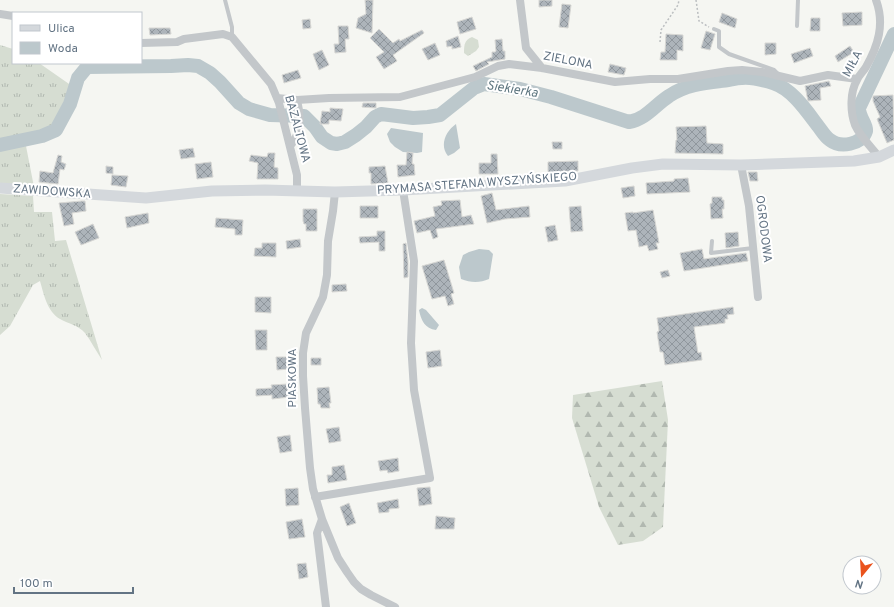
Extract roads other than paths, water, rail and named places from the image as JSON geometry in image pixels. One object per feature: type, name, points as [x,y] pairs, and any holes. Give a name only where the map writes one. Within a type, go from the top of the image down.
[{"type":"main road","name":"PRYMASA STEFANA WYSZYŃSKIEGO","points":[[105,196],[146,198],[212,191],[297,190],[335,192],[403,190],[566,181],[632,168],[663,164],[741,165],[854,161],[879,156],[894,150]]},
{"type":"main road","name":"ZAWIDOWSKA","points":[[0,188],[105,196]]},
{"type":"street","points":[[520,0],[526,48],[542,68]]},
{"type":"street","name":"MIŁA","points":[[876,0],[880,15],[881,29],[870,59],[865,69],[857,79],[851,105],[858,130],[879,156]]},
{"type":"street","points":[[0,14],[12,16]]},
{"type":"street","points":[[142,43],[177,42],[184,39],[223,34],[232,36]]},
{"type":"street","name":"BAZALTOWA","points":[[232,36],[270,84],[278,100],[297,175],[297,190]]},
{"type":"street","name":"ZIELONA","points":[[278,100],[400,97],[475,77],[503,65],[542,68],[615,82],[678,79],[728,71],[762,72],[800,82],[828,75],[857,79]]},
{"type":"street","points":[[290,146],[296,140],[299,110],[297,100]]},
{"type":"street","name":"OGRODOWA","points":[[741,165],[749,206],[758,297]]},
{"type":"street","points":[[315,497],[430,478],[414,390],[411,343],[414,261],[403,190]]},
{"type":"street","name":"PIASKOWA","points":[[335,192],[334,211],[328,241],[327,274],[323,297],[306,333],[303,352],[303,376],[310,468],[315,497],[322,519],[338,558],[354,582],[370,595],[395,607]]},
{"type":"street","points":[[322,519],[317,533],[326,607]]},
{"type":"lane","points":[[225,0],[232,27],[232,36]]},
{"type":"lane","points":[[797,26],[798,0]]},
{"type":"lane","points":[[714,29],[718,31],[719,47],[729,54],[774,70],[783,78]]},
{"type":"lane","points":[[712,241],[711,253],[753,248]]},
{"type":"water","points":[[456,124],[460,148],[448,156],[444,147],[445,138],[449,130]]},
{"type":"water","points":[[391,128],[423,133],[422,152],[403,152],[395,147],[390,142],[387,134]]},
{"type":"water","points":[[479,249],[489,250],[493,254],[489,279],[475,282],[461,279],[459,267],[463,255]]},
{"type":"water","points":[[422,308],[426,310],[439,325],[436,330],[429,328],[424,323],[419,310]]},
{"type":"waterway","name":"Siekierka","points":[[0,145],[42,136],[56,130],[70,104],[78,78],[87,67],[188,65],[198,66],[210,73],[239,103],[249,109],[270,115],[304,116],[322,137],[331,143],[337,144],[345,142],[356,135],[375,117],[381,114],[413,118],[440,115],[474,88],[484,84],[520,89],[551,97],[629,122],[645,115],[681,89],[737,78],[754,78],[780,86],[792,95],[809,113],[828,139],[839,144],[850,144],[864,136],[866,128],[860,115],[859,108],[894,34]]}]
